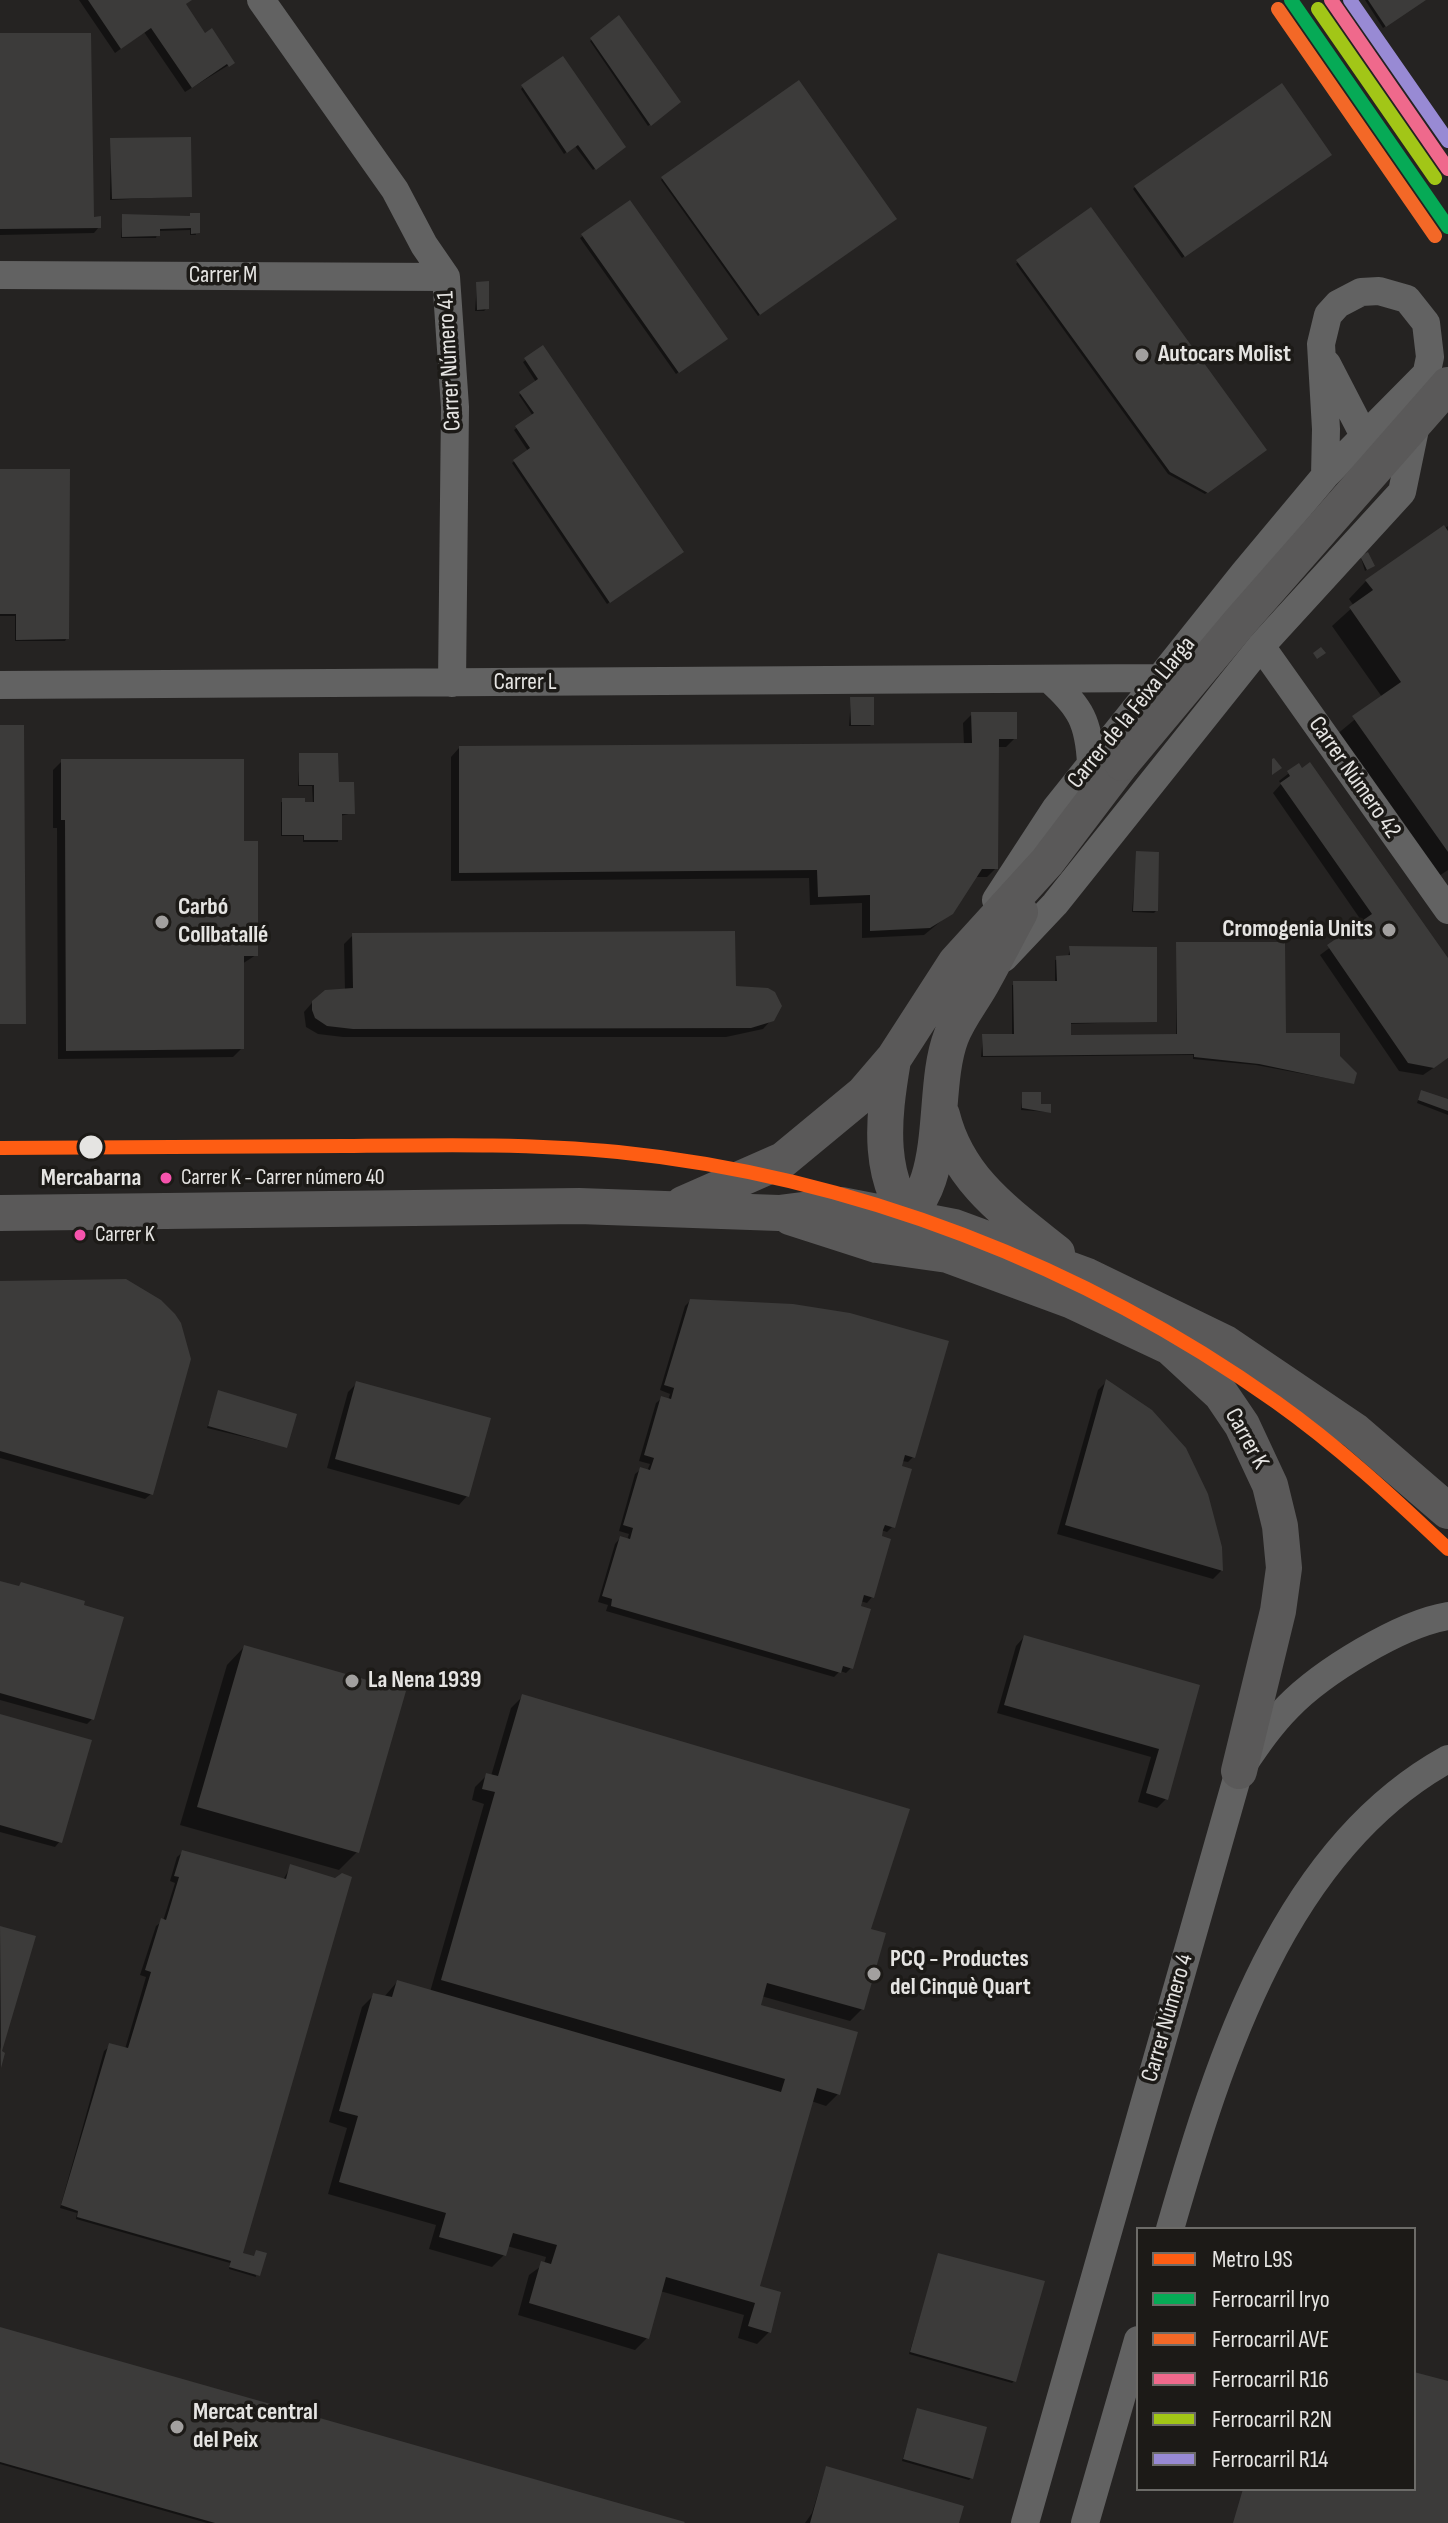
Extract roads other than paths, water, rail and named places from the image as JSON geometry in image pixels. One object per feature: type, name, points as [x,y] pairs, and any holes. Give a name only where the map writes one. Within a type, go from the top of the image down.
[{"type":"main road","name":"Carrer de la Feixa Llarga","points":[[674,1207],[783,1160],[829,1125],[894,1058],[969,972],[1047,862],[1106,764],[1240,622],[1437,379]]},
{"type":"main road","name":"Carrer de la Feixa Llarga","points":[[907,1218],[927,1190],[933,1165],[939,1085],[969,972]]},
{"type":"main road","name":"Carrer de la Feixa Llarga","points":[[894,1058],[883,1136],[889,1173],[907,1218],[948,1255]]},
{"type":"main road","name":"Carrer de la Feixa Llarga","points":[[939,1085],[947,1136],[963,1168],[997,1206],[1087,1276]]},
{"type":"main road","name":"Carrer K","points":[[0,1213],[674,1207],[779,1213],[841,1205],[907,1218],[998,1242],[1087,1276],[1169,1314],[1272,1371],[1355,1431],[1448,1511]]},
{"type":"main road","name":"Carrer K","points":[[779,1213],[877,1245],[948,1255],[1070,1300],[1170,1347],[1221,1394],[1242,1425],[1270,1485],[1280,1526],[1284,1568],[1278,1611],[1239,1771]]},
{"type":"main road","points":[[835,1231],[889,1225],[907,1218]]},
{"type":"street","name":"Carrer Número 41","points":[[261,0],[395,190],[424,245],[446,277],[455,407],[452,683]]},
{"type":"street","name":"Carrer M","points":[[0,275],[446,277]]},
{"type":"street","name":"Carrer de la Feixa Llarga","points":[[969,972],[1055,904],[1261,646],[1402,492],[1437,379],[1430,357],[1426,323],[1407,299],[1393,293],[1361,292],[1338,304],[1322,330],[1325,476]]},
{"type":"street","name":"Carrer de la Feixa Llarga","points":[[1261,646],[1277,615],[1364,517],[1386,481],[1365,435],[1327,367],[1321,344]]},
{"type":"street","name":"Carrer de la Feixa Llarga","points":[[969,972],[1056,808],[1106,764],[1160,678],[1325,476],[1365,435],[1437,379]]},
{"type":"street","name":"Carrer Número 42","points":[[1261,646],[1448,910]]},
{"type":"street","name":"Carrer L","points":[[0,685],[1160,678]]},
{"type":"street","points":[[1049,679],[1070,698],[1106,764]]},
{"type":"street","name":"Carrer Número 4","points":[[1025,2523],[1239,1771],[1289,1705],[1320,1681],[1394,1634],[1418,1622],[1448,1616]]},
{"type":"street","points":[[1171,2227],[1203,2115],[1245,2004],[1294,1918],[1328,1862],[1374,1812],[1413,1778],[1448,1759]]},
{"type":"street","points":[[1085,2523],[1136,2347]]},
{"type":"metro line","name":"L9S","points":[[0,1148],[515,1146],[618,1152],[706,1164],[793,1182],[879,1206],[963,1235],[1045,1269],[1125,1309],[1202,1353],[1276,1402],[1386,1491],[1448,1549]]},
{"type":"rail line","name":"Iryo","points":[[1291,0],[1448,227]]},
{"type":"rail line","name":"R16","points":[[1331,0],[1448,169]]},
{"type":"rail line","name":"R14","points":[[1350,0],[1448,141]]},
{"type":"rail line","name":"AVE","points":[[1278,9],[1435,236]]},
{"type":"rail line","name":"R2N","points":[[1318,9],[1435,178]]},
{"type":"place","name":"Autocars Molist","points":[[1142,355]]},
{"type":"place","name":"Carbó Collbatallé","points":[[162,922]]},
{"type":"place","name":"Cromogenia Units","points":[[1389,930]]},
{"type":"place","name":"Mercabarna","points":[[91,1147]]},
{"type":"place","name":"Carrer K - Carrer número 40","points":[[166,1178]]},
{"type":"place","name":"Carrer K","points":[[80,1235]]},
{"type":"place","name":"La Nena 1939","points":[[352,1681]]},
{"type":"place","name":"PCQ - Productes del Cinquè Quart","points":[[874,1974]]},
{"type":"place","name":"Mercat central del Peix","points":[[177,2427]]}]
